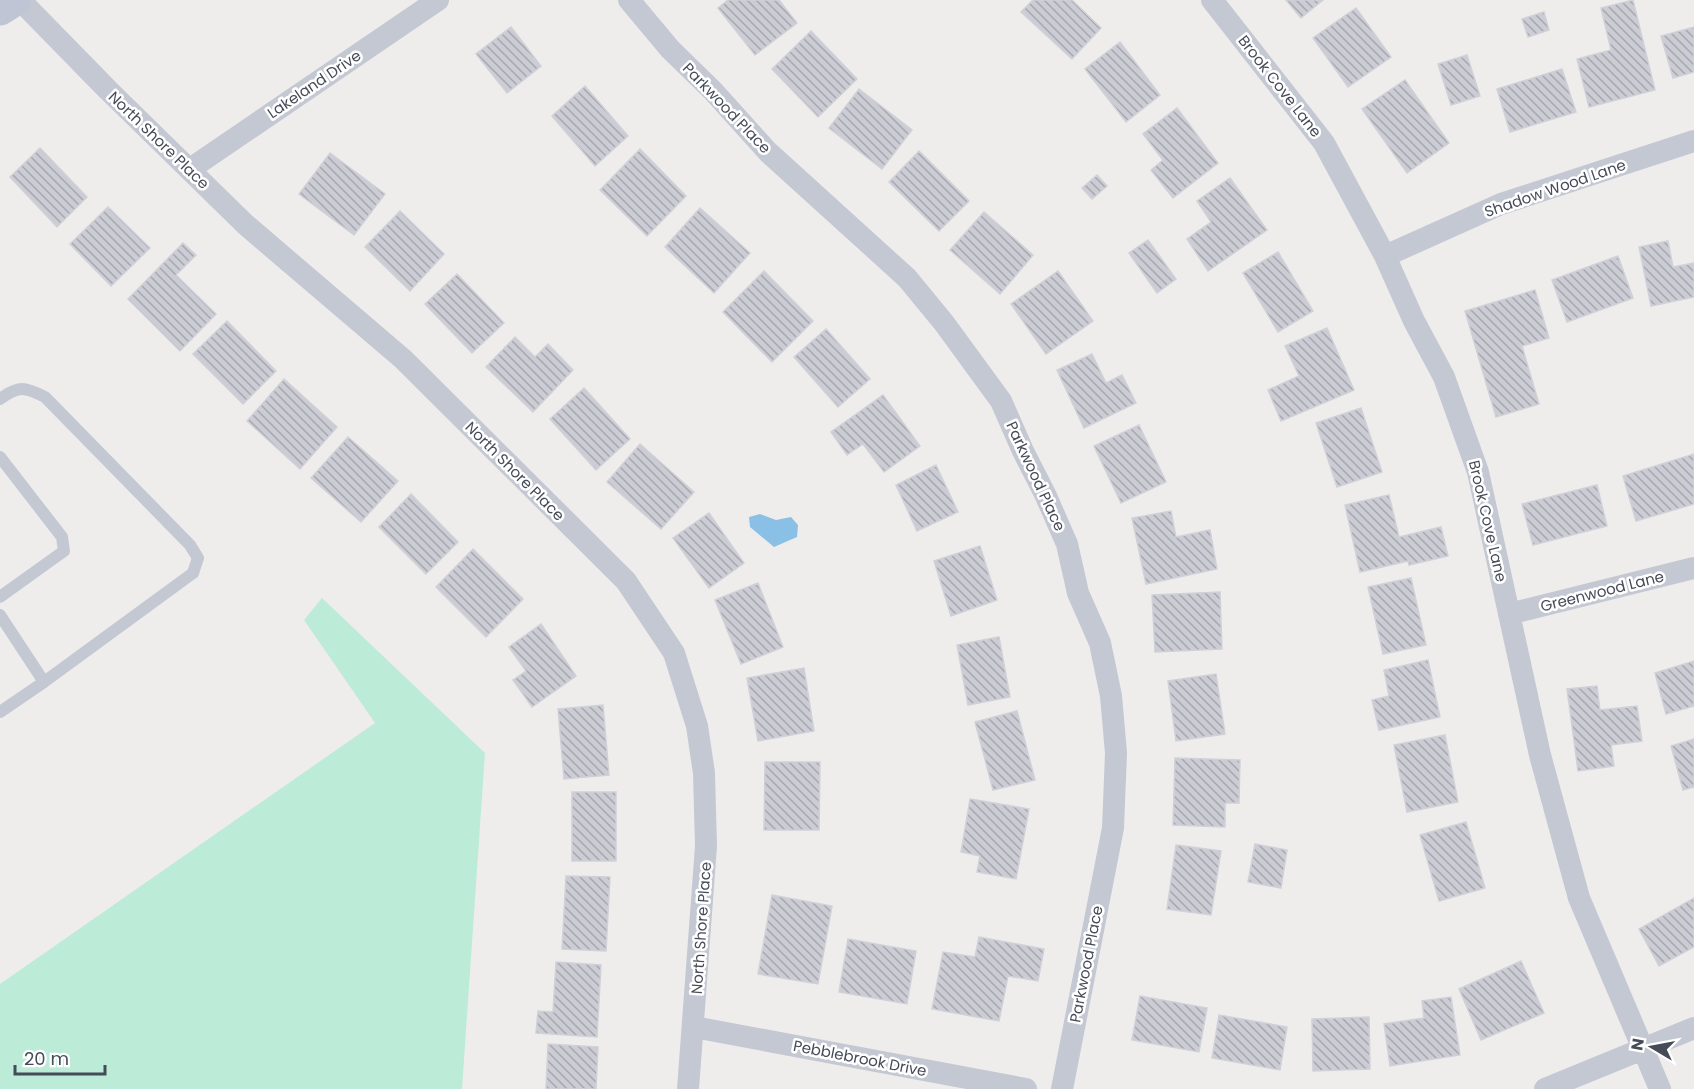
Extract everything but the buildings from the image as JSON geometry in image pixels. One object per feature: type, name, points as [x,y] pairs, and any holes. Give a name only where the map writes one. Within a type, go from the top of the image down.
[{"type":"main road","points":[[0,9],[14,0]]},
{"type":"street","name":"North Shore Place","points":[[20,0],[246,225],[403,359],[626,581],[674,653],[697,726],[704,773],[706,846],[688,1089]]},
{"type":"street","name":"Lakeland Drive","points":[[190,169],[438,0]]},
{"type":"street","name":"Parkwood Place","points":[[629,0],[670,49],[713,91],[768,152],[907,278],[944,323],[1001,401],[1023,452],[1046,494],[1067,544],[1078,593],[1100,644],[1111,696],[1116,753],[1113,828],[1062,1089]]},
{"type":"street","name":"Brook Cove Lane","points":[[1212,0],[1324,143],[1385,256],[1414,321],[1444,377],[1478,472],[1540,755],[1580,898],[1660,1089]]},
{"type":"street","name":"Shadow Wood Lane","points":[[1385,256],[1501,204],[1694,141]]},
{"type":"street","name":"Greenwood Lane","points":[[1509,614],[1694,568]]},
{"type":"street","name":"Pebblebrook Drive","points":[[694,1027],[1026,1089]]},
{"type":"street","points":[[1545,1089],[1694,1028]]},
{"type":"lane","points":[[0,399],[14,389],[29,389],[45,397],[190,545],[198,558],[193,573],[0,712]]},
{"type":"lane","points":[[0,457],[62,537],[64,551],[0,597]]},
{"type":"lane","points":[[0,615],[44,682]]},
{"type":"green space","points":[[322,598],[485,753],[462,1089],[0,1089],[0,984],[375,723],[304,620]]},
{"type":"water","points":[[760,514],[776,520],[791,517],[798,525],[797,537],[774,547],[750,527],[749,517]]}]
